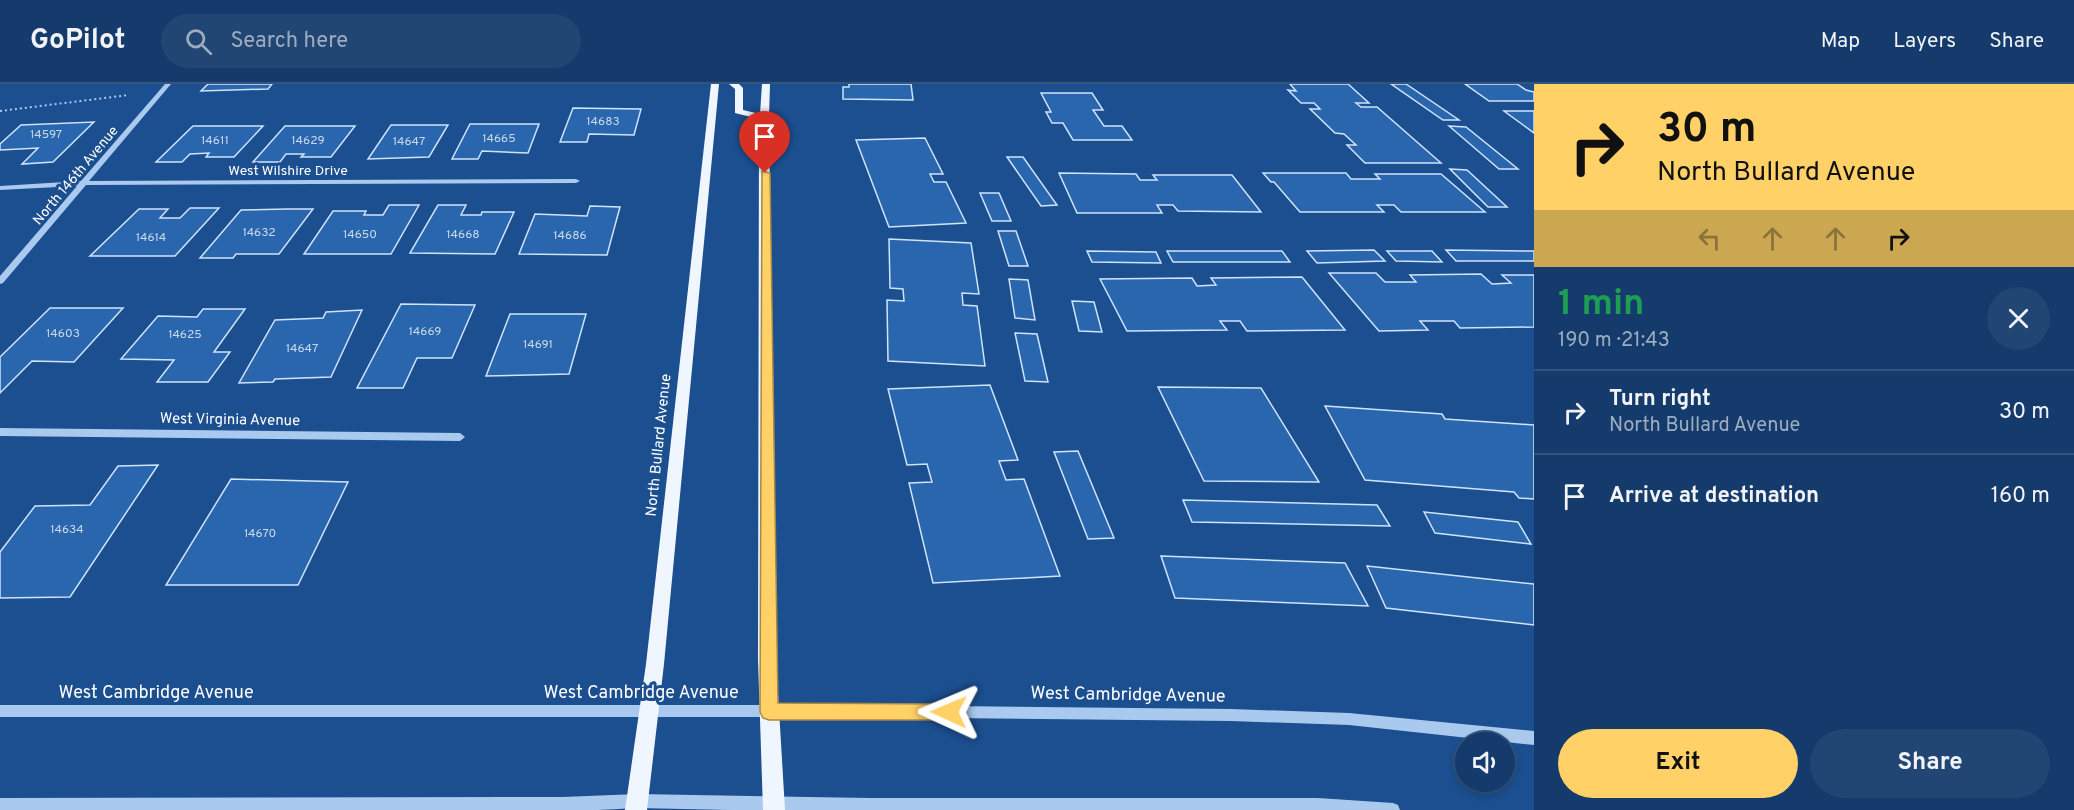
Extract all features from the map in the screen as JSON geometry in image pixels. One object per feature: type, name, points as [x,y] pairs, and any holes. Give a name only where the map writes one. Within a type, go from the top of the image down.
[{"type":"main road","name":"North Bullard Avenue","points":[[637,806],[682,417],[715,84]]},
{"type":"main road","points":[[733,84],[739,88],[738,111],[750,116],[764,117]]},
{"type":"main road","points":[[766,84],[764,117],[769,712],[774,806]]},
{"type":"street","name":"North 146th Avenue","points":[[0,281],[168,84]]},
{"type":"street","name":"West Wilshire Drive","points":[[0,188],[84,183],[576,181]]},
{"type":"street","name":"West Virginia Avenue","points":[[0,432],[460,437]]},
{"type":"street","name":"West Cambridge Avenue","points":[[0,711],[648,711],[1231,715],[1349,719],[1534,738]]},
{"type":"street","points":[[0,805],[1318,805],[1393,810]]},
{"type":"path","points":[[0,111],[117,96],[160,94]]},
{"type":"building","points":[[208,84],[272,84],[268,89],[201,91]]},
{"type":"building","points":[[849,84],[911,84],[913,100],[843,99],[843,87],[849,87]]},
{"type":"building","points":[[1290,84],[1348,84],[1369,103],[1356,103],[1361,107],[1377,107],[1441,163],[1365,163],[1347,145],[1356,145],[1344,134],[1335,133],[1310,109],[1320,109],[1314,103],[1301,103],[1288,90],[1296,91]]},
{"type":"building","points":[[1391,84],[1406,84],[1459,120],[1443,120]]},
{"type":"building","points":[[1465,84],[1517,84],[1534,92],[1534,101],[1489,101]]},
{"type":"building","points":[[1041,93],[1092,93],[1103,110],[1093,110],[1104,126],[1122,126],[1132,140],[1073,140],[1063,123],[1052,123],[1046,112],[1051,112]]},
{"type":"building","points":[[573,108],[641,109],[634,135],[589,134],[587,142],[560,142]]},
{"type":"building","points":[[1504,111],[1534,111],[1534,133]]},
{"type":"building","points":[[94,122],[53,162],[22,164],[38,148],[0,150],[0,144],[21,125]]},
{"type":"building","points":[[470,124],[539,124],[528,153],[482,151],[478,159],[452,159]]},
{"type":"building","points":[[391,125],[448,125],[429,157],[368,159]]},
{"type":"building","points":[[193,126],[263,126],[234,157],[206,157],[209,153],[190,154],[182,162],[156,162]]},
{"type":"building","points":[[285,126],[355,126],[331,157],[301,157],[304,154],[286,154],[280,162],[253,162]]},
{"type":"building","points":[[1449,126],[1466,127],[1518,169],[1499,169]]},
{"type":"building","points":[[925,138],[943,174],[930,174],[934,182],[946,182],[966,223],[889,227],[856,140]]},
{"type":"building","points":[[1007,157],[1023,157],[1057,205],[1041,206]]},
{"type":"building","points":[[1450,169],[1467,170],[1507,207],[1488,207]]},
{"type":"building","points":[[1059,173],[1136,174],[1140,180],[1157,180],[1153,175],[1232,175],[1261,212],[1178,211],[1173,205],[1157,205],[1162,213],[1077,213]]},
{"type":"building","points":[[1263,173],[1346,173],[1351,179],[1380,179],[1375,174],[1441,174],[1485,212],[1401,212],[1394,205],[1377,205],[1384,212],[1300,212]]},
{"type":"building","points":[[980,193],[999,193],[1011,221],[992,221]]},
{"type":"building","points":[[389,205],[419,205],[391,254],[304,254],[333,211],[366,211],[364,215],[383,215]]},
{"type":"building","points":[[438,205],[466,205],[461,215],[481,215],[482,212],[514,212],[495,254],[410,253]]},
{"type":"building","points":[[590,206],[620,207],[607,255],[519,254],[535,214],[587,216]]},
{"type":"building","points":[[190,208],[219,208],[175,256],[90,256],[139,209],[168,209],[160,218],[180,218]]},
{"type":"building","points":[[313,209],[279,254],[236,254],[233,258],[200,258],[241,210]]},
{"type":"building","points":[[998,231],[1016,231],[1028,266],[1009,266]]},
{"type":"building","points":[[889,239],[971,243],[979,294],[962,293],[963,305],[977,306],[985,366],[888,361],[887,300],[904,301],[903,289],[890,288]]},
{"type":"building","points":[[1374,250],[1385,261],[1317,263],[1307,251]]},
{"type":"building","points":[[1446,250],[1534,251],[1534,261],[1456,261]]},
{"type":"building","points":[[1087,251],[1156,252],[1161,263],[1092,262]]},
{"type":"building","points":[[1167,251],[1282,251],[1290,262],[1173,262]]},
{"type":"building","points":[[1387,251],[1432,251],[1442,262],[1396,261]]},
{"type":"building","points":[[1329,273],[1376,273],[1385,282],[1416,282],[1410,275],[1481,274],[1492,284],[1511,283],[1502,275],[1534,275],[1534,327],[1460,328],[1454,321],[1420,321],[1428,330],[1379,331]]},
{"type":"building","points":[[1302,277],[1345,330],[1247,331],[1240,321],[1220,321],[1227,330],[1127,331],[1100,279],[1192,278],[1197,286],[1216,285],[1211,278]]},
{"type":"building","points":[[1009,279],[1028,280],[1035,320],[1015,318]]},
{"type":"building","points":[[1072,301],[1094,302],[1102,332],[1079,331]]},
{"type":"building","points":[[401,304],[475,305],[452,358],[417,358],[403,388],[357,388]]},
{"type":"building","points":[[50,308],[123,308],[74,362],[32,361],[0,393],[0,357]]},
{"type":"building","points":[[203,309],[245,309],[214,352],[230,352],[208,382],[157,382],[174,360],[121,359],[158,316],[197,317]]},
{"type":"building","points":[[362,310],[331,377],[239,383],[275,320],[323,318],[326,312]]},
{"type":"building","points":[[510,314],[586,314],[569,374],[486,376]]},
{"type":"building","points":[[1015,333],[1037,334],[1048,382],[1025,381]]},
{"type":"building","points":[[990,385],[1018,460],[999,461],[1006,480],[1024,479],[1060,576],[933,583],[909,483],[932,482],[927,464],[907,465],[888,389]]},
{"type":"building","points":[[1158,387],[1261,388],[1319,482],[1204,481]]},
{"type":"building","points":[[1325,406],[1442,414],[1445,419],[1534,425],[1534,499],[1519,498],[1514,492],[1365,480]]},
{"type":"building","points":[[1078,451],[1114,538],[1088,539],[1054,452]]},
{"type":"building","points":[[158,465],[70,597],[0,598],[0,552],[35,506],[90,505],[118,466]]},
{"type":"building","points":[[231,479],[348,482],[298,585],[166,585]]},
{"type":"building","points":[[1183,500],[1377,505],[1390,526],[1192,522]]},
{"type":"building","points":[[1424,512],[1518,522],[1531,544],[1435,533]]},
{"type":"building","points":[[1161,556],[1345,563],[1368,606],[1175,598]]},
{"type":"building","points":[[1367,566],[1534,584],[1534,625],[1386,608]]},
{"type":"route","points":[[765,173],[769,712],[949,712]]}]
